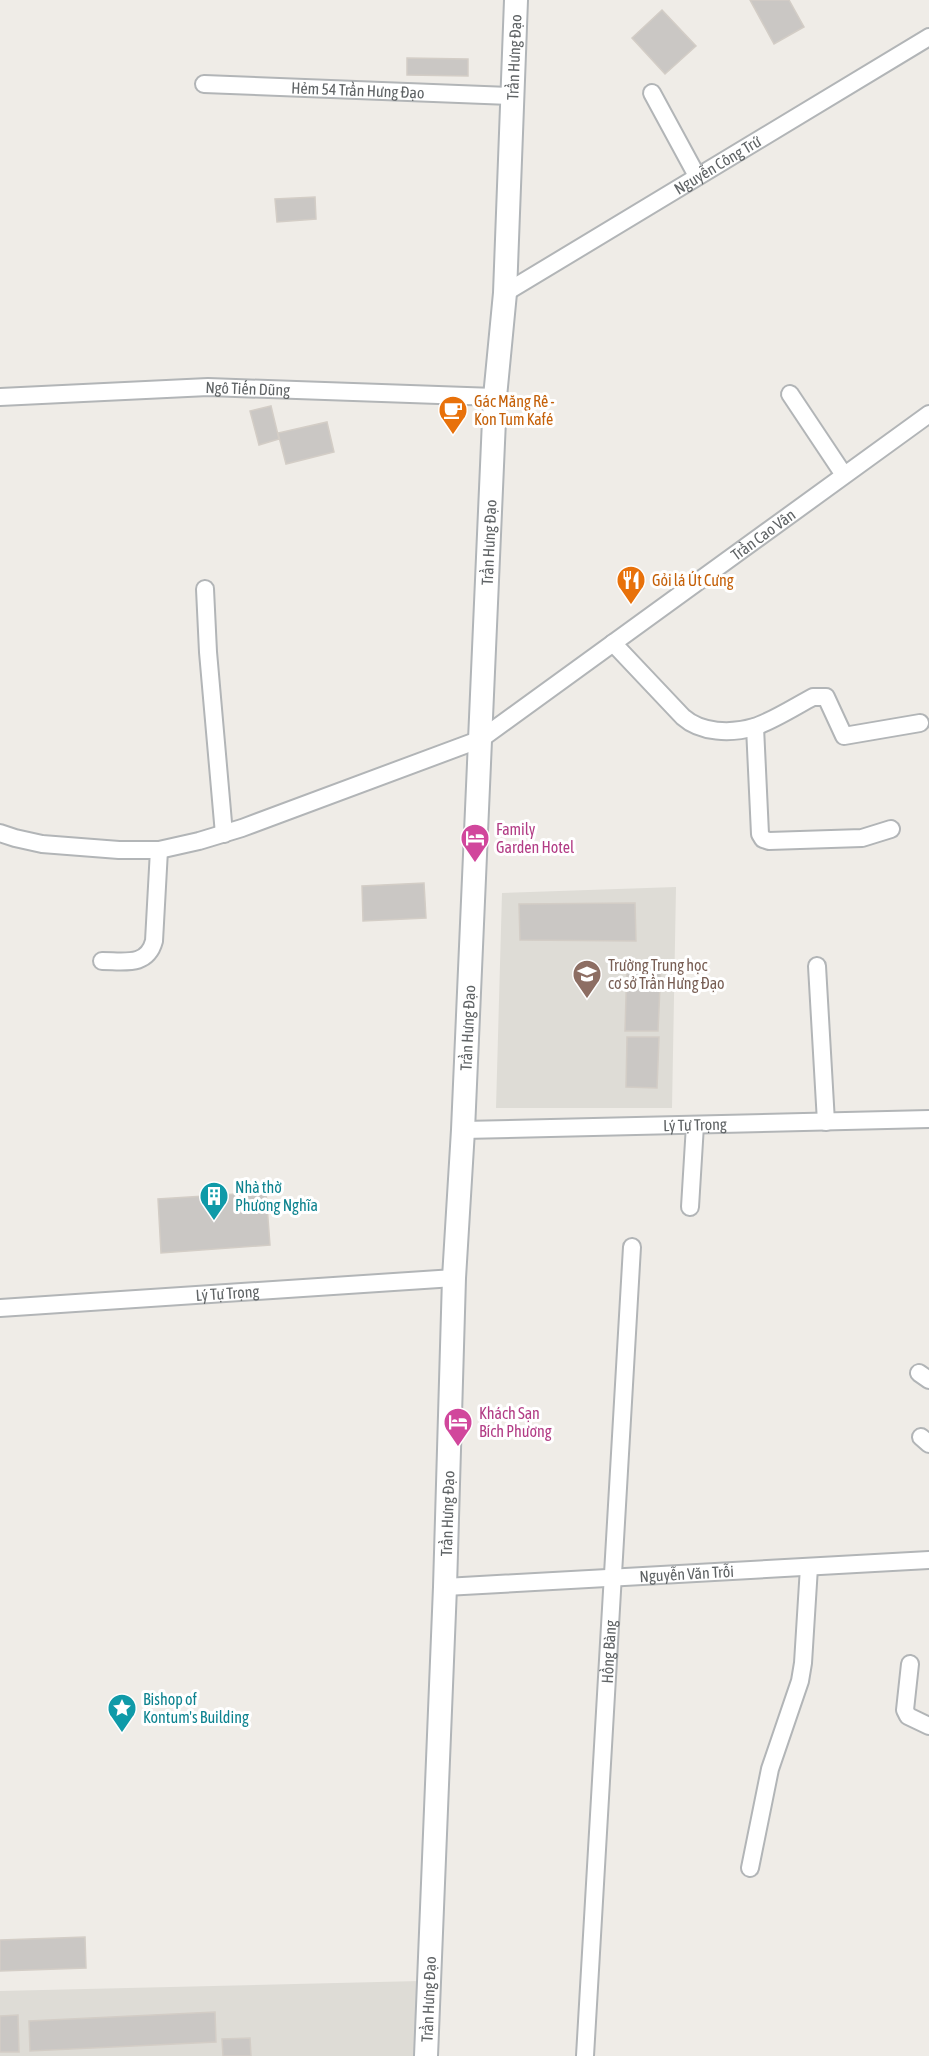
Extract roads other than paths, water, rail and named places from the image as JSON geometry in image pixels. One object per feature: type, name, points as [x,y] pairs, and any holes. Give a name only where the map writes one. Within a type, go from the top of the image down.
[{"type":"street","name":"Trần Hưng Đạo","points":[[426,2056],[445,1587],[454,1278],[463,1130],[495,397],[506,293],[516,0]]},
{"type":"street","name":"Nguyễn Công Trứ","points":[[506,293],[929,38]]},
{"type":"street","name":"Hẻm 54 Trần Hưng Đạo","points":[[204,84],[513,96]]},
{"type":"street","points":[[652,93],[697,176]]},
{"type":"street","name":"Ngô Tiến Dũng","points":[[0,397],[208,387],[495,397]]},
{"type":"street","points":[[790,394],[844,476]]},
{"type":"street","name":"Trần Cao Vân","points":[[0,832],[42,844],[119,850],[159,850],[224,834],[481,739],[929,414]]},
{"type":"street","points":[[206,590],[208,652],[224,834]]},
{"type":"street","points":[[614,643],[691,725],[702,729],[732,731],[755,727],[813,697],[822,696],[826,697],[844,736],[920,723]]},
{"type":"street","points":[[755,727],[760,834],[763,839],[769,841],[862,838],[891,829]]},
{"type":"street","points":[[102,961],[139,960],[152,950],[159,850]]},
{"type":"street","points":[[817,966],[826,1122]]},
{"type":"street","name":"Lý Tự Trọng","points":[[463,1130],[929,1119]]},
{"type":"street","points":[[690,1207],[695,1125]]},
{"type":"street","name":"Hồng Bàng","points":[[585,2056],[632,1247]]},
{"type":"street","name":"Lý Tự Trọng","points":[[0,1308],[454,1278]]},
{"type":"street","name":"Nguyễn Văn Trỗi","points":[[445,1587],[929,1560]]},
{"type":"street","points":[[750,1868],[770,1769],[800,1681],[809,1567]]},
{"type":"street","points":[[910,1664],[905,1710],[908,1716],[929,1726]]},
{"type":"place","name":"Gác Măng Rê - Kon Tum Kafé","points":[[453,436]]},
{"type":"place","name":"Gỏi lá Út Cưng","points":[[631,606]]},
{"type":"place","name":"Family Garden Hotel","points":[[475,864]]},
{"type":"place","name":"Trường Trung học cơ sở Trần Hưng Đạo","points":[[587,1000]]},
{"type":"place","name":"Nhà thờ Phương Nghĩa","points":[[214,1222]]},
{"type":"place","name":"Khách Sạn Bích Phương","points":[[458,1448]]},
{"type":"place","name":"Bishop of Kontum's Building","points":[[122,1734]]}]
